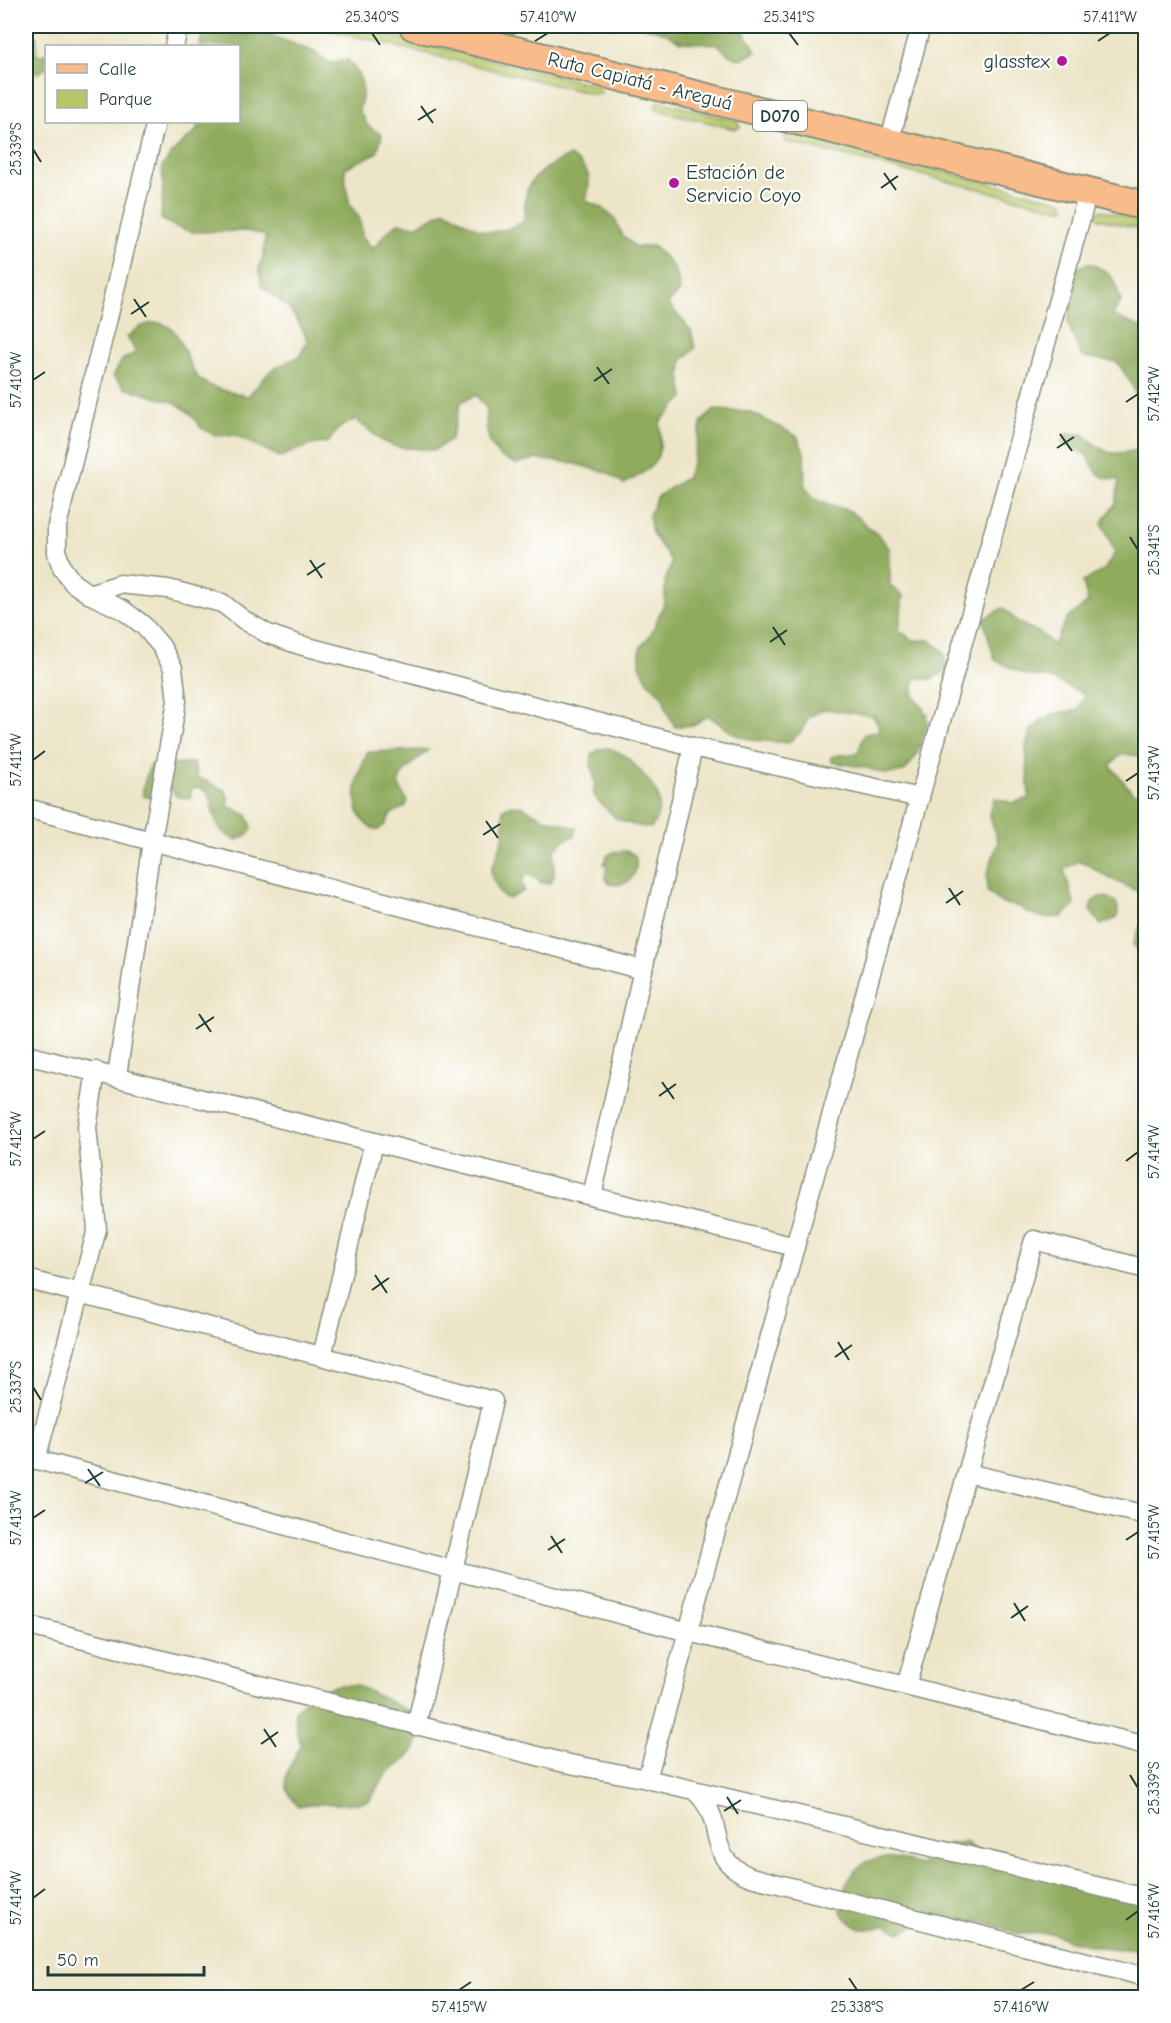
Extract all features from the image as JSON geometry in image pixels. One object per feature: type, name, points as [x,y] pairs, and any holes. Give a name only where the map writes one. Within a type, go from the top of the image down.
[{"type":"main road","name":"Ruta Capiatá - Areguá","points":[[426,27],[1146,206]]},
{"type":"street","points":[[174,45],[179,26]]},
{"type":"street","points":[[890,143],[921,26]]},
{"type":"street","points":[[117,1076],[152,841],[177,701],[173,668],[161,646],[143,625],[123,610],[89,594],[73,583],[62,568],[57,553],[57,526],[156,123]]},
{"type":"street","points":[[647,1779],[1088,192]]},
{"type":"street","points":[[89,594],[120,584],[168,589],[222,603],[244,620],[268,634],[300,645],[693,747],[920,798]]},
{"type":"street","points":[[592,1196],[693,747]]},
{"type":"street","points":[[26,808],[643,970]]},
{"type":"street","points":[[26,1055],[795,1247]]},
{"type":"street","points":[[96,1071],[87,1127],[97,1229],[31,1458],[688,1632],[1146,1746]]},
{"type":"street","points":[[322,1356],[374,1142]]},
{"type":"street","points":[[906,1686],[1034,1240],[1146,1269]]},
{"type":"street","points":[[26,1279],[493,1401],[416,1726]]},
{"type":"street","points":[[967,1473],[1146,1515]]},
{"type":"street","points":[[26,1625],[565,1763],[647,1779],[1146,1898]]},
{"type":"street","points":[[695,1791],[708,1807],[724,1857],[739,1872],[751,1877],[1146,1977]]},
{"type":"green space","points":[[26,26],[28,26],[37,38],[36,55],[45,54],[45,69],[39,73],[26,71]]},
{"type":"green space","points":[[203,26],[234,26],[248,35],[266,33],[316,53],[330,63],[348,60],[362,83],[359,110],[368,126],[382,135],[377,153],[345,168],[350,205],[360,219],[362,236],[373,249],[398,223],[416,226],[445,210],[483,230],[491,232],[511,228],[524,221],[527,192],[531,182],[540,172],[570,156],[582,166],[589,180],[586,201],[602,208],[615,219],[622,235],[636,247],[653,246],[672,266],[680,291],[668,304],[691,330],[695,348],[682,361],[681,379],[684,397],[660,422],[661,435],[658,454],[650,467],[624,484],[608,473],[572,463],[535,459],[516,464],[500,457],[490,443],[486,427],[487,409],[476,395],[461,402],[451,439],[435,450],[396,447],[381,440],[355,419],[339,428],[328,442],[311,445],[280,457],[235,435],[217,436],[201,428],[191,414],[176,403],[125,388],[113,376],[122,360],[136,352],[127,337],[137,329],[149,324],[161,324],[173,330],[193,371],[200,380],[220,389],[248,396],[271,370],[300,356],[307,340],[288,309],[261,286],[259,269],[264,252],[265,235],[246,231],[193,232],[161,219],[162,167],[172,153],[197,130],[198,123],[240,123],[240,45],[200,45]]},
{"type":"green space","points":[[313,26],[351,26],[599,86],[601,93],[596,95]]},
{"type":"green space","points":[[640,26],[737,26],[747,36],[756,51],[739,59],[726,53],[717,44],[681,42],[666,33]]},
{"type":"green space","points":[[659,101],[737,121],[740,127],[735,129],[657,110],[655,106]]},
{"type":"green space","points":[[789,133],[1062,201],[1065,208],[1060,209],[787,142],[784,138]]},
{"type":"green space","points":[[1101,210],[1145,221],[1145,230],[1099,219],[1096,216]]},
{"type":"green space","points":[[1088,263],[1108,273],[1114,281],[1121,302],[1112,315],[1145,329],[1145,429],[1136,394],[1117,362],[1082,357],[1068,324],[1070,306],[1076,289],[1072,271]]},
{"type":"green space","points":[[715,410],[750,412],[797,436],[804,452],[805,487],[816,500],[850,511],[878,535],[890,549],[890,585],[903,596],[899,630],[913,640],[930,640],[944,652],[947,670],[932,679],[915,678],[913,694],[923,707],[925,714],[928,714],[926,716],[928,723],[916,756],[906,770],[886,774],[864,767],[832,762],[831,757],[856,754],[865,734],[877,732],[879,725],[874,716],[824,709],[809,717],[801,732],[788,743],[753,740],[736,735],[708,716],[693,725],[675,727],[667,712],[663,696],[649,683],[640,665],[640,648],[651,634],[665,601],[665,582],[672,562],[652,533],[649,515],[657,497],[687,477],[702,421]]},
{"type":"green space","points":[[1065,434],[1083,434],[1111,453],[1145,448],[1145,760],[1141,756],[1122,754],[1110,765],[1133,793],[1145,795],[1146,895],[1078,861],[1064,870],[1075,905],[1062,917],[1044,918],[1020,907],[1001,903],[987,891],[987,874],[998,842],[989,813],[995,798],[1012,803],[1029,798],[1026,747],[1030,731],[1043,719],[1048,719],[1051,714],[1078,710],[1085,694],[1046,677],[1026,675],[995,660],[983,619],[1003,608],[1019,623],[1040,633],[1054,645],[1066,620],[1088,602],[1083,582],[1104,570],[1115,553],[1102,522],[1116,503],[1119,480],[1098,474],[1085,454],[1062,444]]},
{"type":"green space","points":[[608,748],[629,759],[656,792],[659,809],[651,828],[617,819],[597,800],[593,792],[595,783],[591,763],[592,754],[600,749]]},
{"type":"green space","points":[[428,750],[406,770],[400,779],[400,788],[407,801],[406,806],[391,814],[385,825],[378,830],[369,827],[359,814],[356,796],[360,770],[367,752]]},
{"type":"green space","points":[[194,763],[197,777],[225,790],[228,806],[247,815],[252,827],[249,834],[237,840],[223,832],[216,821],[208,793],[201,788],[192,788],[190,798],[177,797],[170,787],[152,798],[143,796],[143,787],[150,765]]},
{"type":"green space","points":[[512,805],[521,806],[544,818],[577,828],[575,836],[566,839],[554,850],[554,875],[550,883],[541,883],[526,874],[522,882],[524,891],[509,899],[501,895],[492,878],[491,869],[504,836],[503,809]]},
{"type":"green space","points":[[627,851],[635,855],[635,873],[623,884],[610,884],[605,878],[607,867],[604,864],[607,856],[614,852]]},
{"type":"green space","points":[[1099,897],[1109,898],[1118,908],[1117,918],[1101,925],[1090,910],[1092,902]]},
{"type":"green space","points":[[1145,920],[1145,954],[1133,944]]},
{"type":"green space","points":[[338,1685],[356,1685],[417,1715],[421,1732],[414,1750],[403,1762],[388,1772],[369,1801],[298,1806],[287,1790],[286,1783],[286,1776],[301,1745],[296,1728],[295,1711],[314,1694]]},
{"type":"green space","points":[[965,1842],[979,1852],[1145,1907],[1145,1950],[1105,1948],[1070,1941],[1053,1933],[1019,1934],[985,1922],[966,1920],[949,1921],[931,1918],[900,1933],[885,1925],[860,1929],[841,1912],[846,1884],[860,1866],[878,1858],[898,1859],[919,1865],[935,1857],[947,1844]]},
{"type":"place","name":"glasstex","points":[[1062,61]]},
{"type":"place","name":"Estación de Servicio Coyo","points":[[674,183]]}]
